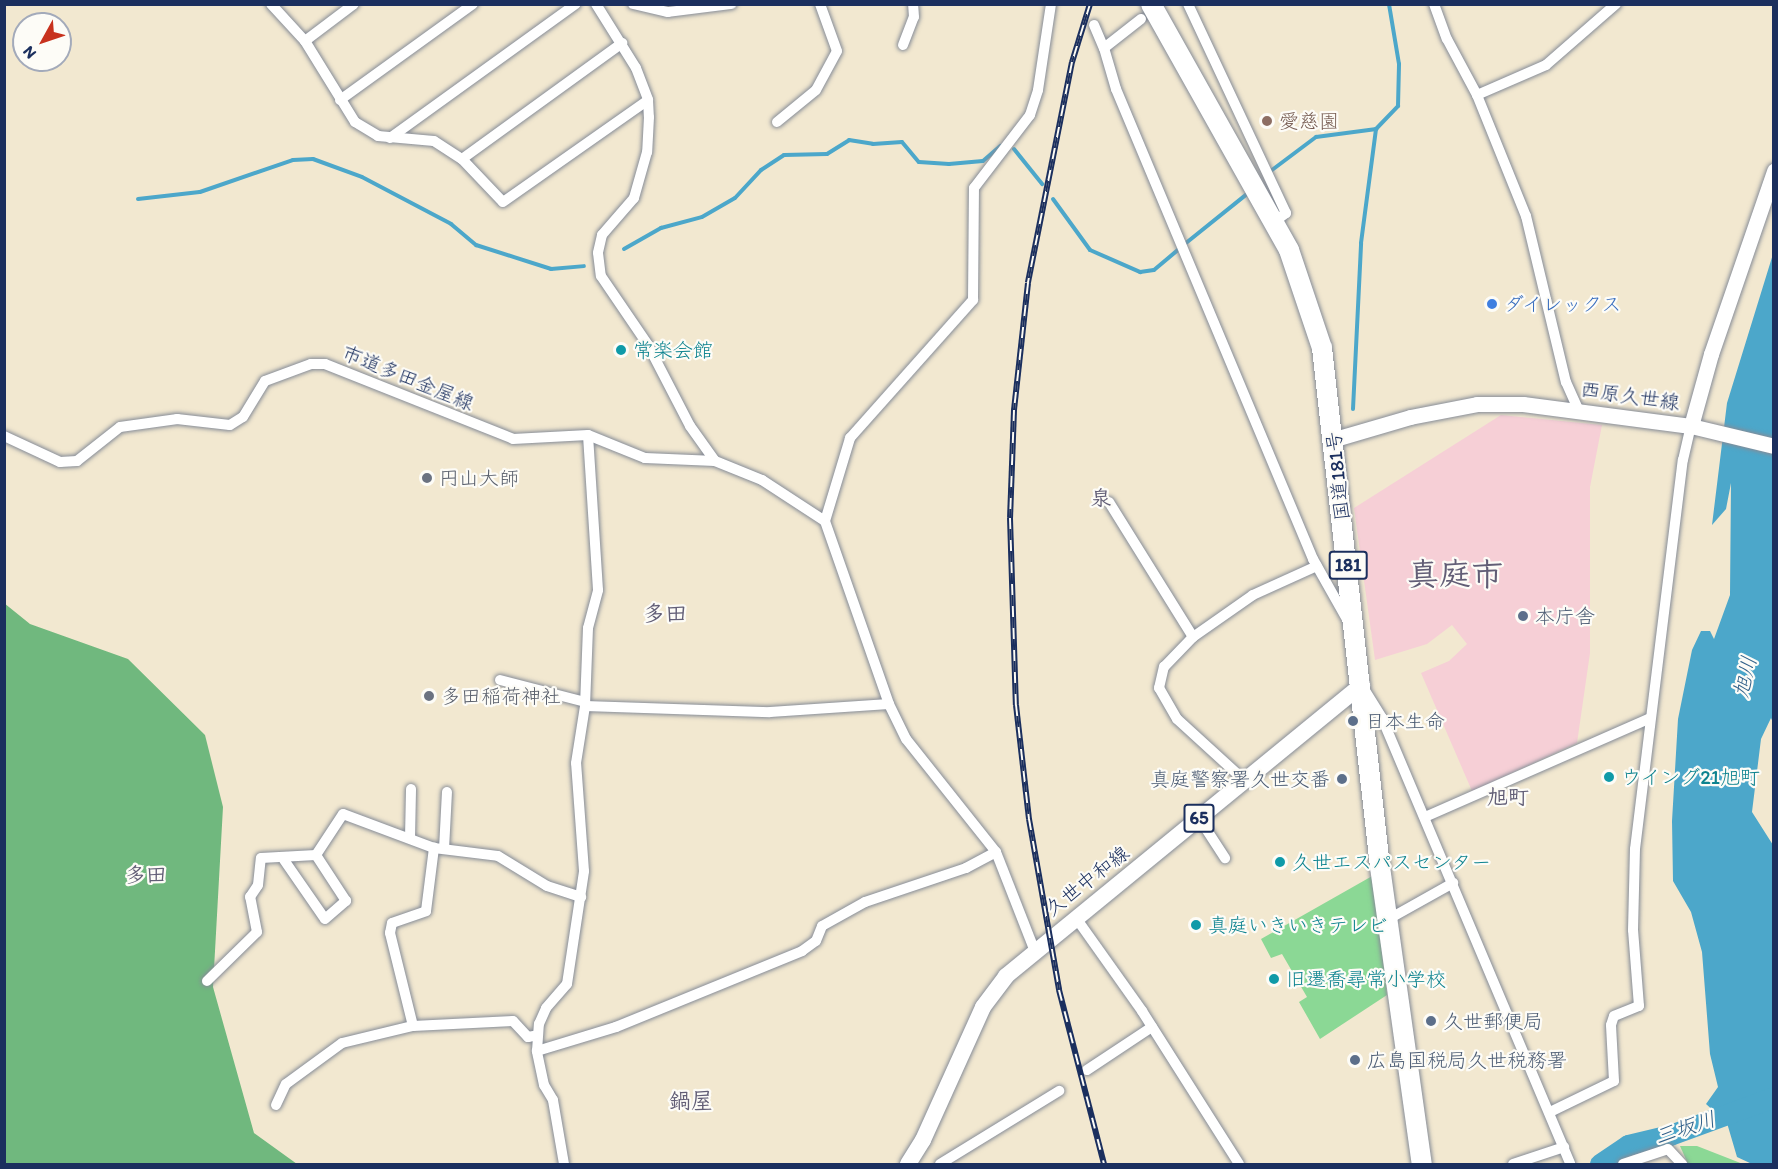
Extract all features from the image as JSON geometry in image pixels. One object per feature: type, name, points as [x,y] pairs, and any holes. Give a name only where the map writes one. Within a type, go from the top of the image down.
[{"type":"highway","name":"国道181号","points":[[1146,12],[1274,222],[1313,313],[1335,438],[1362,685],[1374,719],[1387,920],[1422,1164]]},
{"type":"main road","name":"西原久世線","points":[[1335,438],[1410,417],[1477,404],[1578,409],[1691,426],[1711,354],[1773,171]]},
{"type":"main road","points":[[1691,426],[1773,446]]},
{"type":"main road","name":"久世中和線","points":[[908,1164],[923,1140],[982,1006],[1006,976],[1034,949],[1076,918],[1362,685]]},
{"type":"street","points":[[271,4],[305,40],[340,100],[368,132],[390,138],[434,141],[462,159],[503,202],[648,100]]},
{"type":"street","points":[[305,40],[354,4]]},
{"type":"street","points":[[340,100],[473,4]]},
{"type":"street","points":[[390,138],[576,4]]},
{"type":"street","points":[[596,4],[622,43],[648,100],[647,152],[642,174],[634,198],[602,235],[598,253],[602,276],[648,345],[690,426],[715,461]]},
{"type":"street","points":[[633,4],[668,12],[730,4]]},
{"type":"street","points":[[777,122],[816,90],[837,51],[820,4]]},
{"type":"street","points":[[903,45],[914,17],[912,4]]},
{"type":"street","points":[[1034,949],[996,852],[906,739],[889,704],[825,521],[850,438],[973,300],[974,188],[1030,115],[1038,90],[1051,4]]},
{"type":"street","points":[[1188,4],[1286,213],[1274,222]]},
{"type":"street","points":[[1434,4],[1447,39],[1477,95],[1526,216],[1566,382],[1578,409]]},
{"type":"street","points":[[1477,95],[1546,64],[1616,4]]},
{"type":"street","points":[[1104,48],[1146,12]]},
{"type":"street","points":[[1094,25],[1104,48],[1116,89],[1317,566],[1355,634]]},
{"type":"street","points":[[462,159],[622,43]]},
{"type":"street","name":"市道多田金屋線","points":[[4,436],[60,462],[77,461],[120,427],[177,419],[230,425],[243,417],[266,381],[311,364],[325,364],[513,439],[588,435]]},
{"type":"street","points":[[1550,1112],[1614,1081],[1611,1025],[1614,1016],[1639,1006],[1633,930],[1635,849],[1683,460],[1691,426]]},
{"type":"street","points":[[564,1164],[553,1100],[544,1085],[537,1052],[538,1035],[546,1008],[567,984],[584,871],[576,763],[585,704],[588,628],[598,590],[588,435],[645,458],[715,461],[762,480],[825,521]]},
{"type":"street","points":[[1109,502],[1193,637]]},
{"type":"street","points":[[1245,781],[1177,719],[1159,688],[1164,667],[1193,637],[1253,595],[1317,566]]},
{"type":"street","points":[[500,680],[585,704],[770,712],[889,704]]},
{"type":"street","points":[[1425,817],[1650,718]]},
{"type":"street","points":[[1374,719],[1425,817],[1570,1163]]},
{"type":"street","points":[[410,838],[411,789]]},
{"type":"street","points":[[413,1026],[390,933],[392,923],[426,911],[439,848],[447,792]]},
{"type":"street","points":[[316,855],[343,814],[439,848],[498,856],[547,886],[581,897]]},
{"type":"street","points":[[1199,818],[1224,858]]},
{"type":"street","points":[[537,1052],[616,1027],[802,951],[816,941],[822,926],[865,902],[966,868],[996,852]]},
{"type":"street","points":[[207,981],[257,932],[250,897],[258,885],[261,858],[316,855]]},
{"type":"street","points":[[282,857],[325,919],[346,901],[316,855]]},
{"type":"street","points":[[1387,920],[1453,883]]},
{"type":"street","points":[[1076,918],[1152,1026],[1239,1164]]},
{"type":"street","points":[[276,1105],[286,1084],[342,1043],[413,1026],[513,1021],[528,1037],[538,1035]]},
{"type":"street","points":[[1087,1070],[1152,1026]]},
{"type":"street","points":[[940,1164],[1059,1091]]},
{"type":"street","points":[[1513,1164],[1564,1147]]},
{"type":"street","points":[[1623,1164],[1668,1149],[1679,1157],[1682,1164]]},
{"type":"shaded area","points":[[1501,415],[1602,425],[1590,487],[1590,653],[1577,743],[1472,791],[1421,673],[1449,661],[1467,644],[1452,625],[1427,644],[1375,660],[1354,508]]},
{"type":"green space","points":[[4,603],[30,624],[128,659],[205,735],[223,807],[213,987],[254,1133],[297,1164],[5,1164]]},
{"type":"green space","points":[[1374,875],[1387,995],[1320,1039],[1299,1002],[1307,997],[1282,954],[1271,958],[1261,939]]},
{"type":"green space","points":[[1680,1146],[1697,1146],[1743,1164],[1688,1164]]},
{"type":"water","name":"旭川","points":[[1773,254],[1774,725],[1771,718],[1761,739],[1752,812],[1773,845],[1773,1164],[1752,1164],[1737,1157],[1727,1123],[1706,1104],[1718,1087],[1710,1054],[1702,952],[1691,912],[1673,881],[1672,821],[1678,719],[1692,650],[1701,631],[1710,631],[1714,639],[1730,595],[1731,483],[1726,509],[1712,525],[1727,403]]},
{"type":"waterway","points":[[1272,170],[1316,137],[1376,129],[1398,106],[1399,64],[1389,4]]},
{"type":"waterway","points":[[1353,409],[1361,243],[1376,129]]},
{"type":"waterway","points":[[624,249],[661,228],[702,217],[735,198],[761,170],[784,155],[827,154],[849,140],[873,144],[902,142],[919,162],[949,164],[983,161],[1000,146]]},
{"type":"waterway","points":[[1014,149],[1042,184]]},
{"type":"waterway","points":[[138,199],[200,192],[293,160],[313,159],[362,177],[451,224],[476,245],[551,269],[584,266]]},
{"type":"waterway","points":[[1186,243],[1247,194]]},
{"type":"waterway","points":[[1053,199],[1090,250],[1140,272],[1154,270],[1180,248]]},
{"type":"waterway","name":"三坂川","points":[[1600,1164],[1628,1145],[1670,1135],[1774,1097]]},
{"type":"tunnel","points":[[1141,19],[1166,4]]},
{"type":"railway","points":[[1090,4],[1072,62],[1028,283],[1014,410],[1010,518],[1016,705],[1029,819],[1059,990],[1104,1164]]},
{"type":"place","name":"愛慈園","points":[[1267,121]]},
{"type":"place","name":"ダイレックス","points":[[1492,304]]},
{"type":"place","name":"常楽会館","points":[[621,350]]},
{"type":"place","name":"円山大師","points":[[427,478]]},
{"type":"place","name":"本庁舎","points":[[1523,616]]},
{"type":"place","name":"多田稲荷神社","points":[[429,696]]},
{"type":"place","name":"日本生命","points":[[1353,721]]},
{"type":"place","name":"ウイング21旭町","points":[[1609,777]]},
{"type":"place","name":"真庭警察署久世交番","points":[[1342,779]]},
{"type":"place","name":"久世エスパスセンター","points":[[1280,862]]},
{"type":"place","name":"真庭いきいきテレビ","points":[[1196,925]]},
{"type":"place","name":"旧遷喬尋常小学校","points":[[1274,979]]},
{"type":"place","name":"久世郵便局","points":[[1431,1021]]},
{"type":"place","name":"広島国税局久世税務署","points":[[1355,1060]]},
{"type":"district","name":"泉","points":[[1101,498]]},
{"type":"district","name":"真庭市","points":[[1455,574]]},
{"type":"district","name":"多田","points":[[665,614]]},
{"type":"district","name":"旭町","points":[[1508,797]]},
{"type":"district","name":"多田","points":[[146,875]]},
{"type":"district","name":"鍋屋","points":[[691,1101]]}]
